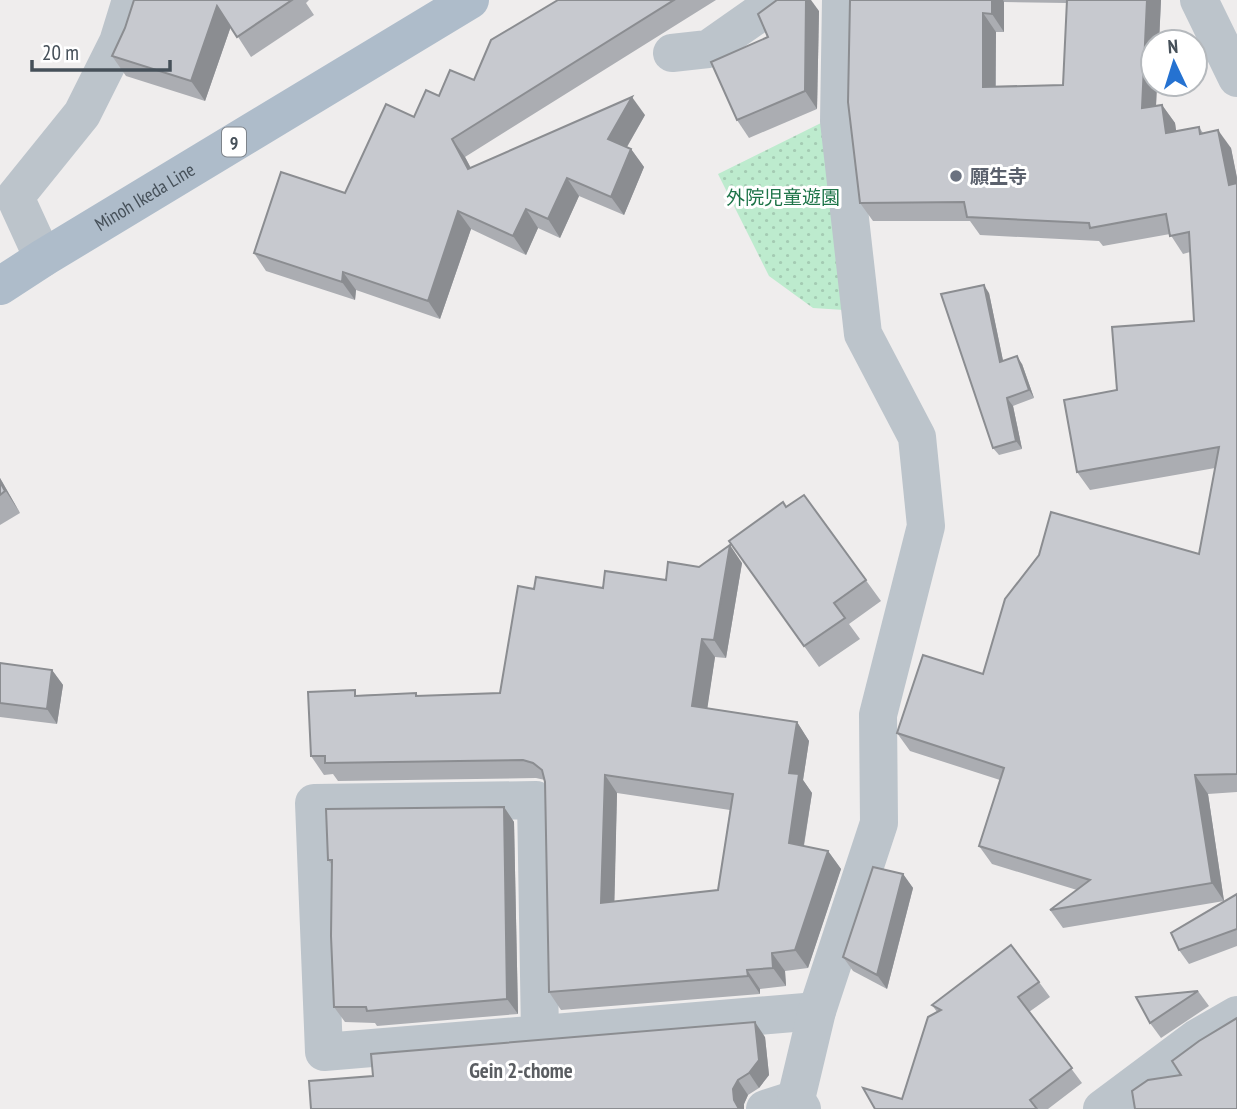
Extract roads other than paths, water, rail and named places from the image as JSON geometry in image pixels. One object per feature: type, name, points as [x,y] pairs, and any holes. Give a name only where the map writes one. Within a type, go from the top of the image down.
[{"type":"main road","name":"Minoh Ikeda Line","points":[[0,286],[470,0]]},
{"type":"street","points":[[43,258],[15,197],[82,114],[118,42],[131,0]]},
{"type":"street","points":[[672,53],[708,49],[778,0]]},
{"type":"street","points":[[788,1106],[879,823],[878,715],[926,526],[917,437],[863,334],[839,121],[841,0]]},
{"type":"street","points":[[1199,0],[1237,78]]},
{"type":"street","points":[[540,1034],[536,800],[314,803],[324,1052],[817,1011]]},
{"type":"street","points":[[1102,1109],[1197,1038],[1237,1015]]},
{"type":"place","name":"願生寺","points":[[956,176]]},
{"type":"district","name":"Gein 2-chome","points":[[521,1070]]},
{"type":"park label","name":"外院児童遊園","points":[[783,197]]}]
